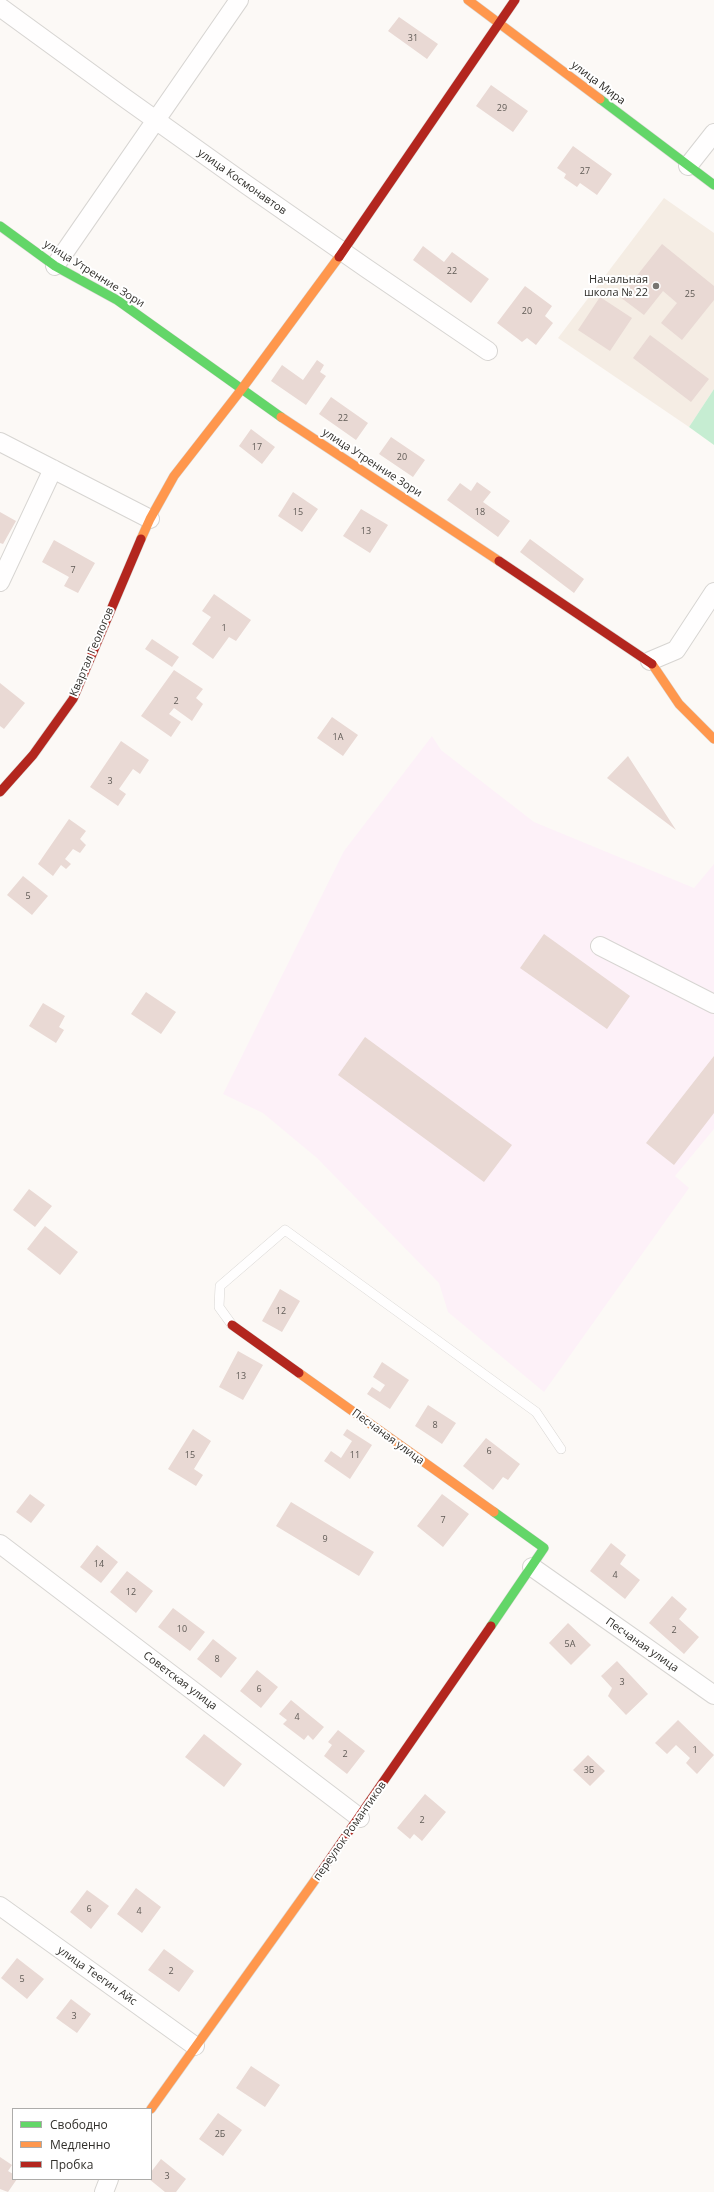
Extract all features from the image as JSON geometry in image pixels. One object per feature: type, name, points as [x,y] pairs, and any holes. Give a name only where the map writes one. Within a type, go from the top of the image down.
[{"type":"street","points":[[56,266],[240,0]]},
{"type":"street","name":"улица Мира","points":[[468,0],[714,185]]},
{"type":"street","name":"Квартал Геологов","points":[[0,792],[33,755],[73,699],[150,519],[174,476],[241,390],[342,253],[515,0]]},
{"type":"street","name":"улица Космонавтов","points":[[0,8],[156,122],[342,253],[488,351]]},
{"type":"street","points":[[688,166],[714,134]]},
{"type":"street","name":"улица Утренние Зори","points":[[0,226],[56,266],[117,300],[241,390],[650,661],[679,704],[714,739]]},
{"type":"street","points":[[0,442],[150,519]]},
{"type":"street","points":[[0,582],[53,469]]},
{"type":"street","points":[[650,661],[676,650],[714,592]]},
{"type":"street","points":[[600,946],[714,1004]]},
{"type":"street","name":"Песчаная улица","points":[[232,1325],[544,1548]]},
{"type":"street","name":"Советская улица","points":[[0,1544],[360,1818]]},
{"type":"street","name":"переулок Романтиков","points":[[152,2108],[360,1818],[544,1548]]},
{"type":"street","name":"Песчаная улица","points":[[532,1567],[714,1696]]},
{"type":"street","name":"улица Теегин Айс","points":[[0,1906],[196,2046]]},
{"type":"street","points":[[104,2192],[109,2180]]},
{"type":"lane","points":[[232,1325],[220,1307],[220,1286],[285,1230],[536,1412],[561,1449]]},
{"type":"shaded area","name":"Начальная школа № 22","points":[[664,198],[714,233],[714,389],[689,427],[558,338]]},
{"type":"shaded area","points":[[432,736],[441,750],[534,822],[694,888],[714,864],[714,1129],[675,1176],[689,1188],[544,1392],[448,1312],[439,1283],[317,1158],[263,1113],[223,1094],[344,851]]},
{"type":"green space","points":[[714,389],[714,445],[689,427]]},
{"type":"building","points":[[399,17],[438,44],[427,59],[388,31]]},
{"type":"building","points":[[491,85],[528,111],[513,132],[476,106]]},
{"type":"building","points":[[573,146],[612,174],[597,195],[580,183],[577,187],[564,178],[566,174],[557,168]]},
{"type":"building","points":[[662,244],[714,286],[714,300],[682,340],[661,323],[677,303],[663,291],[644,315],[620,297]]},
{"type":"building","points":[[423,246],[444,262],[452,252],[489,279],[471,303],[413,260]]},
{"type":"building","points":[[525,286],[552,306],[545,316],[553,323],[536,345],[527,338],[522,342],[497,323]]},
{"type":"building","points":[[600,297],[632,318],[610,351],[578,330]]},
{"type":"building","points":[[650,335],[709,379],[691,402],[633,358]]},
{"type":"building","points":[[317,360],[324,365],[320,372],[326,376],[306,405],[271,381],[282,365],[303,380]]},
{"type":"building","points":[[331,397],[368,423],[356,440],[319,414]]},
{"type":"building","points":[[251,429],[275,447],[262,464],[239,446]]},
{"type":"building","points":[[391,437],[425,460],[413,477],[379,454]]},
{"type":"building","points":[[477,482],[491,492],[483,502],[510,521],[498,537],[447,500],[460,483],[471,491]]},
{"type":"building","points":[[293,492],[318,509],[302,532],[278,516]]},
{"type":"building","points":[[361,509],[388,525],[370,553],[343,536]]},
{"type":"building","points":[[0,512],[16,521],[3,544],[0,543]]},
{"type":"building","points":[[530,539],[584,579],[574,593],[520,552]]},
{"type":"building","points":[[54,540],[95,563],[78,593],[64,586],[69,577],[42,562]]},
{"type":"building","points":[[214,594],[251,620],[236,641],[229,637],[213,659],[192,644],[211,617],[202,611]]},
{"type":"building","points":[[152,639],[179,657],[172,667],[145,649]]},
{"type":"building","points":[[174,670],[203,689],[196,698],[203,704],[192,721],[174,708],[169,714],[181,722],[171,737],[141,716]]},
{"type":"building","points":[[0,683],[25,703],[4,729],[0,726]]},
{"type":"building","points":[[332,717],[358,735],[343,756],[317,738]]},
{"type":"building","points":[[121,741],[149,760],[140,774],[133,769],[119,789],[126,794],[118,806],[90,787]]},
{"type":"building","points":[[628,756],[676,830],[607,778]]},
{"type":"building","points":[[69,819],[86,831],[80,839],[86,845],[80,853],[73,849],[65,859],[71,864],[66,869],[61,865],[53,876],[38,864]]},
{"type":"building","points":[[23,876],[48,896],[32,915],[7,895]]},
{"type":"building","points":[[544,934],[630,996],[607,1029],[520,968]]},
{"type":"building","points":[[146,992],[176,1012],[161,1034],[131,1014]]},
{"type":"building","points":[[43,1003],[65,1016],[59,1027],[64,1030],[56,1043],[29,1026]]},
{"type":"building","points":[[365,1037],[512,1145],[484,1182],[338,1075]]},
{"type":"building","points":[[714,1056],[714,1113],[674,1165],[646,1143]]},
{"type":"building","points":[[29,1189],[52,1206],[35,1227],[13,1210]]},
{"type":"building","points":[[45,1226],[78,1252],[60,1275],[27,1249]]},
{"type":"building","points":[[280,1289],[300,1301],[282,1332],[262,1321]]},
{"type":"building","points":[[238,1351],[263,1365],[243,1400],[219,1387]]},
{"type":"building","points":[[382,1362],[409,1380],[390,1409],[367,1394],[372,1387],[380,1392],[385,1385],[373,1377]]},
{"type":"building","points":[[428,1405],[456,1423],[442,1444],[415,1426]]},
{"type":"building","points":[[193,1429],[211,1441],[194,1469],[203,1475],[196,1486],[168,1469]]},
{"type":"building","points":[[347,1429],[372,1445],[350,1479],[324,1461],[331,1451],[341,1458],[352,1441],[343,1435]]},
{"type":"building","points":[[486,1438],[520,1464],[508,1480],[503,1477],[493,1490],[463,1466]]},
{"type":"building","points":[[30,1494],[45,1505],[31,1523],[16,1512]]},
{"type":"building","points":[[442,1494],[469,1514],[443,1547],[417,1526]]},
{"type":"building","points":[[291,1502],[374,1552],[359,1576],[276,1526]]},
{"type":"building","points":[[611,1543],[626,1555],[620,1564],[640,1580],[625,1599],[590,1571]]},
{"type":"building","points":[[97,1545],[118,1562],[101,1583],[80,1567]]},
{"type":"building","points":[[127,1571],[153,1591],[136,1613],[110,1592]]},
{"type":"building","points":[[672,1596],[687,1609],[679,1619],[699,1637],[684,1654],[649,1623]]},
{"type":"building","points":[[173,1608],[205,1632],[190,1651],[158,1627]]},
{"type":"building","points":[[568,1623],[591,1645],[571,1665],[549,1643]]},
{"type":"building","points":[[213,1639],[237,1658],[221,1678],[197,1659]]},
{"type":"building","points":[[617,1661],[648,1694],[626,1715],[608,1696],[612,1688],[601,1676]]},
{"type":"building","points":[[257,1670],[278,1687],[261,1708],[240,1691]]},
{"type":"building","points":[[291,1700],[324,1727],[313,1740],[308,1735],[304,1740],[283,1724],[287,1720],[279,1714]]},
{"type":"building","points":[[678,1720],[714,1755],[697,1774],[686,1763],[690,1758],[676,1745],[667,1754],[655,1743]]},
{"type":"building","points":[[338,1730],[365,1751],[347,1774],[324,1756],[332,1745],[328,1742]]},
{"type":"building","points":[[204,1734],[242,1764],[224,1787],[185,1757]]},
{"type":"building","points":[[588,1755],[605,1771],[590,1786],[573,1770]]},
{"type":"building","points":[[425,1794],[446,1812],[422,1841],[414,1834],[410,1839],[397,1828]]},
{"type":"building","points":[[136,1888],[161,1907],[142,1933],[117,1914]]},
{"type":"building","points":[[87,1890],[109,1906],[91,1929],[70,1912]]},
{"type":"building","points":[[164,1949],[194,1971],[179,1992],[148,1970]]},
{"type":"building","points":[[17,1958],[44,1979],[27,1999],[1,1978]]},
{"type":"building","points":[[71,1999],[91,2014],[77,2033],[56,2018]]},
{"type":"building","points":[[251,2066],[280,2085],[265,2107],[236,2088]]},
{"type":"building","points":[[218,2113],[242,2130],[223,2156],[199,2139]]},
{"type":"building","points":[[0,2157],[12,2165],[8,2171],[12,2173],[12,2180],[16,2180],[8,2192],[0,2189]]},
{"type":"building","points":[[161,2159],[186,2179],[176,2192],[165,2192],[150,2180],[152,2180],[152,2171]]},
{"type":"traffic: fast","points":[[600,99],[714,185]]},
{"type":"traffic: fast","points":[[0,226],[55,266],[117,300],[281,417]]},
{"type":"traffic: fast","points":[[491,1626],[544,1548],[494,1512]]},
{"type":"traffic: slow","points":[[468,0],[600,99]]},
{"type":"traffic: slow","points":[[141,539],[150,519],[174,476],[241,390],[339,257]]},
{"type":"traffic: slow","points":[[281,417],[499,561]]},
{"type":"traffic: slow","points":[[652,664],[679,704],[714,739]]},
{"type":"traffic: slow","points":[[299,1373],[494,1512]]},
{"type":"traffic: slow","points":[[152,2108],[318,1876]]},
{"type":"traffic: jam","points":[[339,257],[515,0]]},
{"type":"traffic: jam","points":[[0,792],[33,755],[73,699],[141,539]]},
{"type":"traffic: jam","points":[[499,561],[652,664]]},
{"type":"traffic: jam","points":[[232,1325],[299,1373]]},
{"type":"traffic: jam","points":[[318,1876],[491,1626]]},
{"type":"place","name":"Начальная школа № 22","points":[[656,286]]}]
